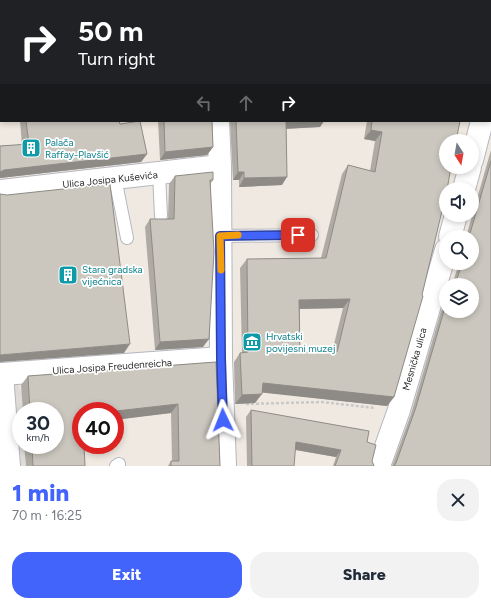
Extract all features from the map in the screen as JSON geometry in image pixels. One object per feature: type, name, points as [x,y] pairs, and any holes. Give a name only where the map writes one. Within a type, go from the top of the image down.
[{"type":"street","points":[[218,122],[220,166],[221,358],[225,466]]},
{"type":"street","points":[[479,134],[482,122]]},
{"type":"street","name":"Ulica Josipa Kuševića","points":[[0,191],[220,166]]},
{"type":"street","name":"Mesnička ulica","points":[[379,466],[399,410],[440,270]]},
{"type":"street","name":"Ulica Josipa Freudenreicha","points":[[1,374],[221,358]]},
{"type":"street","points":[[1,374],[9,466]]},
{"type":"lane","points":[[159,173],[161,216]]},
{"type":"lane","points":[[115,178],[128,238]]},
{"type":"lane","points":[[220,236],[312,235]]},
{"type":"path","points":[[240,404],[322,402],[377,408]]},
{"type":"shaded area","points":[[14,374],[22,393],[22,402],[12,402],[12,454],[25,454],[26,466],[0,466]]},
{"type":"building","points":[[26,122],[119,122],[120,124],[140,122],[147,154],[4,170],[0,172],[0,146],[29,144]]},
{"type":"building","points":[[164,122],[212,122],[213,147],[165,152]]},
{"type":"building","points":[[236,122],[286,122],[287,177],[244,178],[244,172],[238,172]]},
{"type":"building","points":[[372,122],[460,122],[457,134],[439,134],[439,174],[450,174],[448,182],[439,182],[439,222],[423,296],[394,397],[263,383],[262,394],[242,395],[240,353],[248,352],[247,259],[326,258],[348,165],[375,172],[382,132],[371,130]],"holes":[[[350,299],[337,352],[300,352],[299,300]]]},
{"type":"building","points":[[491,161],[491,466],[394,466],[416,407],[442,318],[479,318],[479,278],[457,278],[460,270],[479,270],[479,230],[471,230],[473,222],[479,222],[479,202]]},
{"type":"building","points":[[213,172],[213,180],[210,180],[214,252],[209,339],[160,342],[150,219],[174,219],[175,176]]},
{"type":"building","name":"Stara gradska vijećnica","points":[[110,184],[130,344],[0,355],[0,194],[7,195]]},
{"type":"building","points":[[216,362],[220,466],[171,466],[171,461],[179,461],[178,404],[124,410],[124,402],[72,402],[72,454],[84,454],[85,466],[33,466],[32,454],[64,454],[64,402],[29,402],[28,376]]},
{"type":"building","points":[[251,410],[369,431],[367,442],[376,445],[372,461],[374,466],[335,466],[341,450],[296,442],[294,466],[252,466]]},
{"type":"slow traffic","points":[[221,270],[220,236],[238,235]]},
{"type":"place","name":"Palača Raffay-Plavšić","points":[[31,148]]},
{"type":"place","name":"Stara gradska vijećnica","points":[[68,275]]},
{"type":"place","name":"Hrvatski povijesni muzej","points":[[252,342]]},
{"type":"route","points":[[223,420],[220,236],[298,235]]}]
